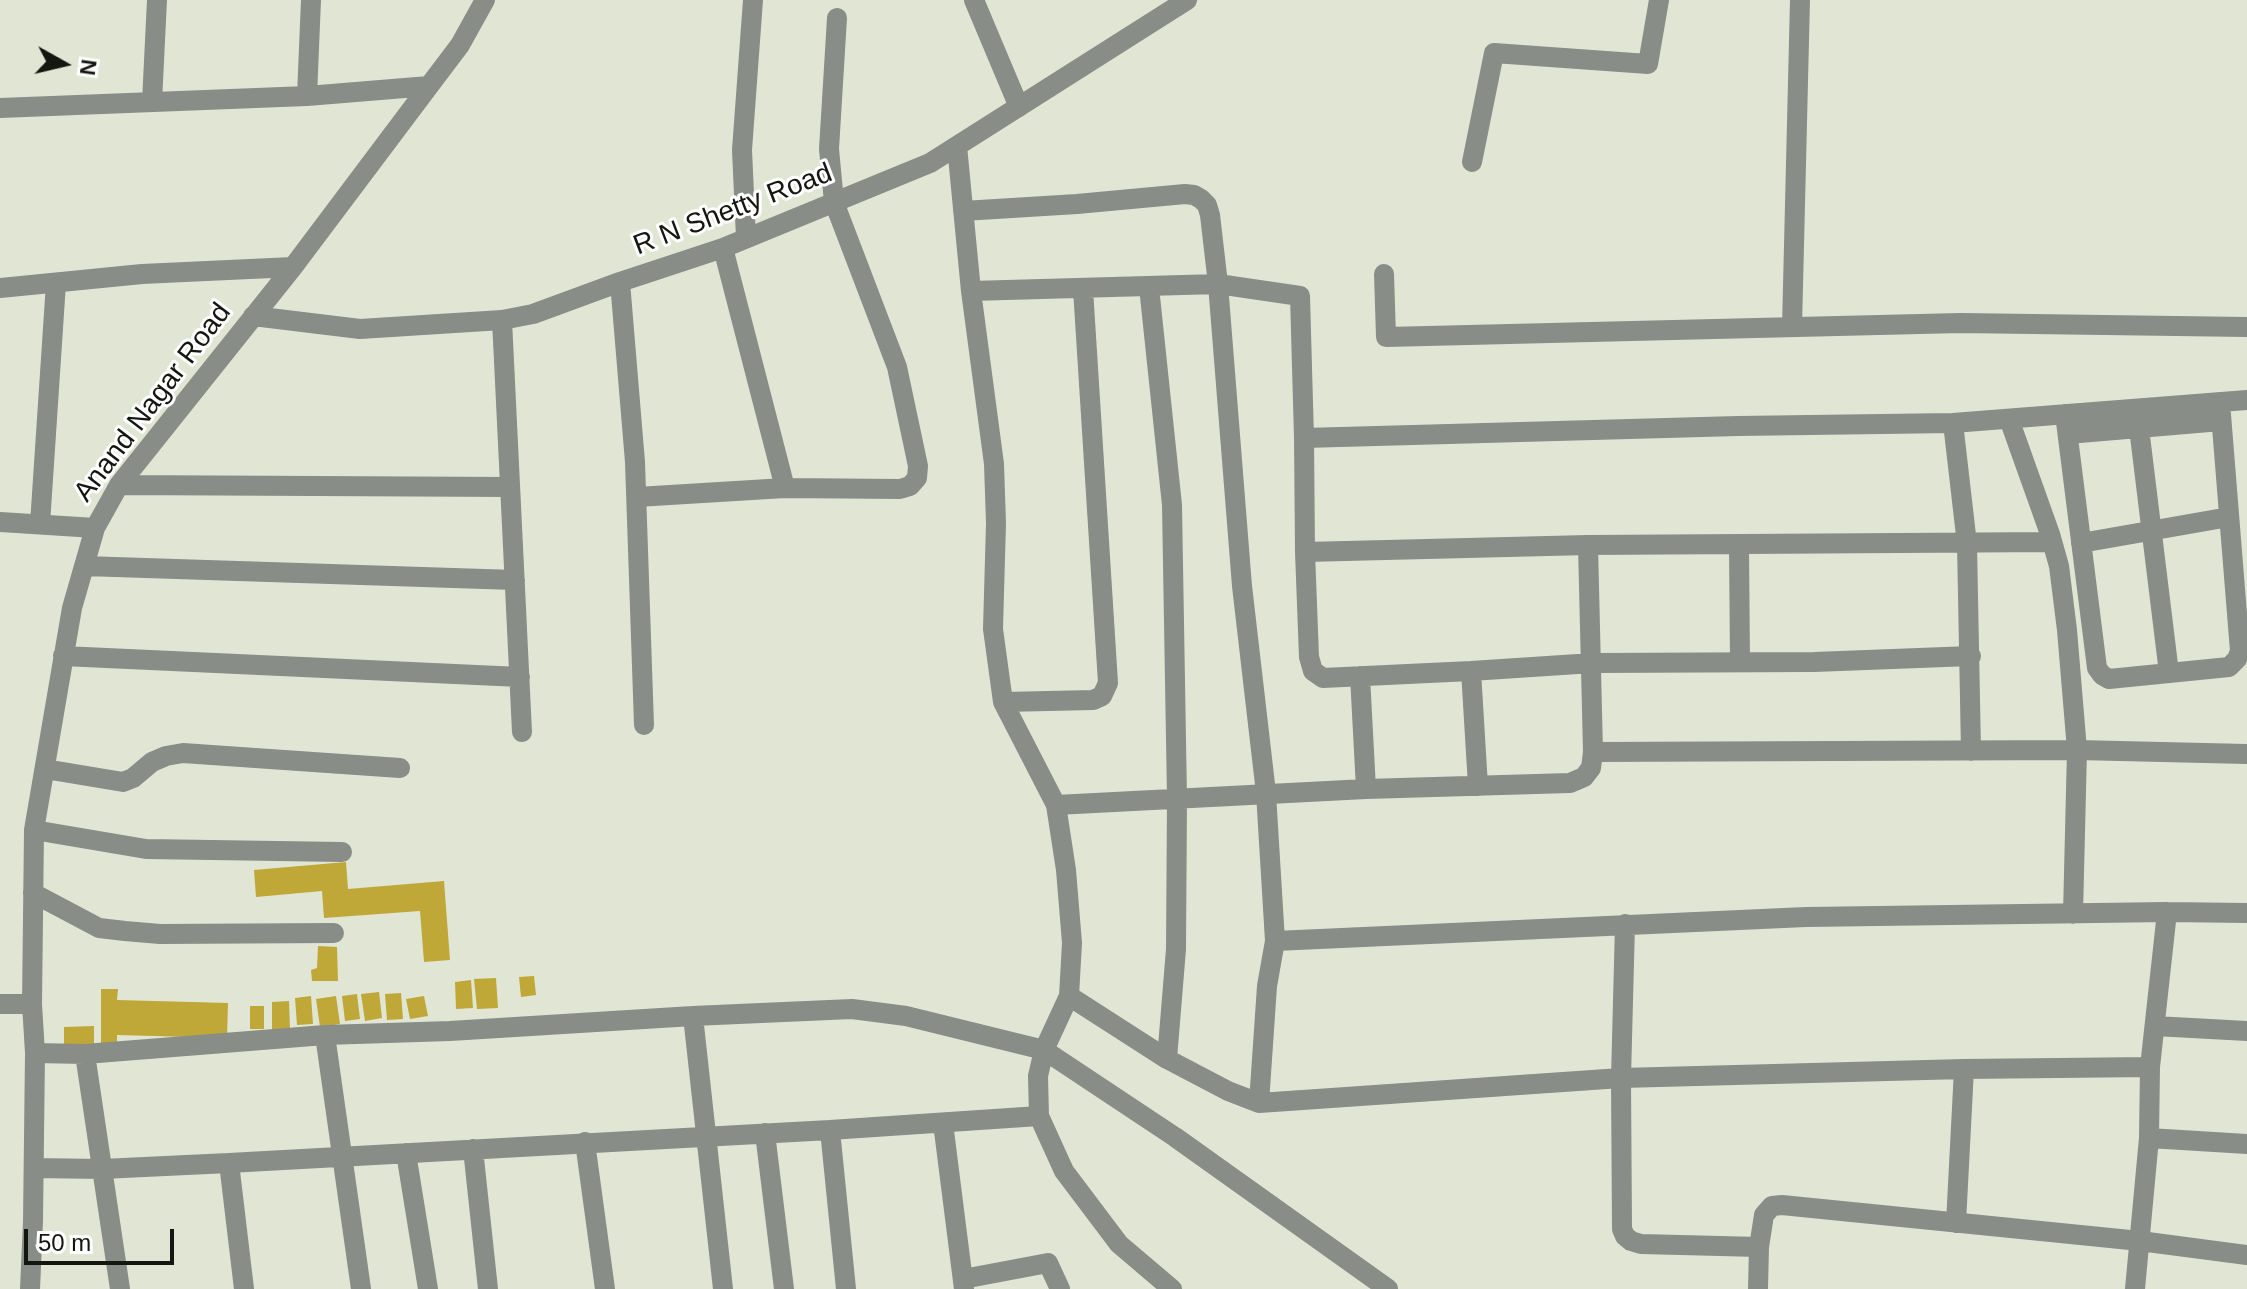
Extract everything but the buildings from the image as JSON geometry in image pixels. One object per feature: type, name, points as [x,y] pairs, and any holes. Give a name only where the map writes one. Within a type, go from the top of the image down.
[{"type":"street","points":[[152,102],[157,0]]},
{"type":"street","points":[[307,96],[311,0]]},
{"type":"street","points":[[485,0],[493,0]]},
{"type":"street","name":"Anand Nagar Road","points":[[30,1289],[34,1168],[34,830],[72,608],[95,528],[119,485],[293,267],[460,45],[485,0]]},
{"type":"street","points":[[746,238],[742,150],[753,0]]},
{"type":"street","points":[[974,0],[1019,107]]},
{"type":"street","name":"R N Shetty Road","points":[[253,316],[360,329],[502,320],[533,314],[723,248],[930,163],[1187,0]]},
{"type":"street","points":[[1472,162],[1494,53],[1648,64],[1659,0]]},
{"type":"street","points":[[1792,327],[1800,0]]},
{"type":"street","points":[[637,497],[785,488],[900,489],[910,486],[917,478],[918,466],[897,367],[834,202],[829,149],[837,18]]},
{"type":"street","points":[[0,108],[307,96],[429,86]]},
{"type":"street","points":[[957,146],[971,291],[994,464],[993,629],[1003,702],[1056,805],[1066,870],[1072,943],[1068,1001],[1048,1043],[1038,1076],[1039,1116],[1064,1171],[1119,1244],[1172,1289]]},
{"type":"street","points":[[963,211],[1194,195],[1207,205],[1218,284],[1242,586],[1266,793],[1275,941],[1267,986],[1259,1103]]},
{"type":"street","points":[[723,248],[785,488]]},
{"type":"street","points":[[0,288],[142,274],[293,267]]},
{"type":"street","points":[[1384,274],[1386,337],[1961,323],[2247,327]]},
{"type":"street","points":[[620,282],[637,497],[644,725]]},
{"type":"street","points":[[40,524],[56,283]]},
{"type":"street","points":[[971,291],[1218,284],[1300,296],[1309,657],[1313,671],[1323,678],[1593,663],[1971,656]]},
{"type":"street","points":[[1149,287],[1172,505],[1176,949],[1167,1059]]},
{"type":"street","points":[[1003,702],[1093,700],[1102,696],[1108,683],[1083,289]]},
{"type":"street","points":[[502,320],[522,732]]},
{"type":"street","points":[[1304,438],[1953,423],[2009,419],[2139,428],[2221,412],[2247,400]]},
{"type":"street","points":[[2066,424],[2221,412]]},
{"type":"street","points":[[2066,424],[2097,668],[2109,679],[2229,667],[2237,659],[2240,651],[2221,412]]},
{"type":"street","points":[[2009,419],[2059,566],[2077,750],[2073,914]]},
{"type":"street","points":[[1953,423],[1967,544],[1971,751]]},
{"type":"street","points":[[2139,428],[2169,673]]},
{"type":"street","points":[[119,485],[510,487]]},
{"type":"street","points":[[2081,543],[2229,517]]},
{"type":"street","points":[[0,522],[95,528]]},
{"type":"street","points":[[1305,552],[1588,545],[2052,542]]},
{"type":"street","points":[[1056,805],[1266,793],[1570,783],[1584,777],[1591,768],[1593,752],[1588,545]]},
{"type":"street","points":[[1739,545],[1740,662]]},
{"type":"street","points":[[84,566],[515,580]]},
{"type":"street","points":[[63,656],[520,677]]},
{"type":"street","points":[[1471,671],[1478,786]]},
{"type":"street","points":[[1360,676],[1366,789]]},
{"type":"street","points":[[1593,752],[2077,750],[2247,754]]},
{"type":"street","points":[[45,769],[123,782],[152,762],[183,753],[400,768]]},
{"type":"street","points":[[34,830],[146,849],[342,852]]},
{"type":"street","points":[[33,893],[99,928],[160,934],[334,933]]},
{"type":"street","points":[[2135,1289],[2149,1138],[2150,1067],[2167,912]]},
{"type":"street","points":[[1275,941],[1806,917],[2247,913]]},
{"type":"street","points":[[1625,924],[1621,1078],[1622,1229],[1631,1241],[1641,1244],[1759,1247]]},
{"type":"street","points":[[1068,1001],[1167,1059],[1228,1091],[1259,1103],[1621,1078],[2150,1067]]},
{"type":"street","points":[[0,1004],[32,1004]]},
{"type":"street","points":[[35,1053],[85,1054],[325,1035],[852,1009],[906,1016],[1048,1043],[1388,1289]]},
{"type":"street","points":[[693,1016],[723,1289]]},
{"type":"street","points":[[2155,1026],[2247,1031]]},
{"type":"street","points":[[325,1035],[361,1289]]},
{"type":"street","points":[[85,1054],[120,1289]]},
{"type":"street","points":[[1956,1223],[1964,1069]]},
{"type":"street","points":[[34,1168],[102,1169],[229,1163],[1039,1116]]},
{"type":"street","points":[[943,1123],[963,1284],[1048,1263],[1060,1289]]},
{"type":"street","points":[[830,1130],[846,1289]]},
{"type":"street","points":[[765,1133],[784,1289]]},
{"type":"street","points":[[2149,1138],[2247,1144]]},
{"type":"street","points":[[585,1142],[605,1289]]},
{"type":"street","points":[[473,1149],[488,1289]]},
{"type":"street","points":[[406,1153],[428,1289]]},
{"type":"street","points":[[229,1163],[244,1289]]},
{"type":"street","points":[[1758,1289],[1764,1215],[1772,1206],[1782,1205],[2140,1241],[2247,1255]]}]
